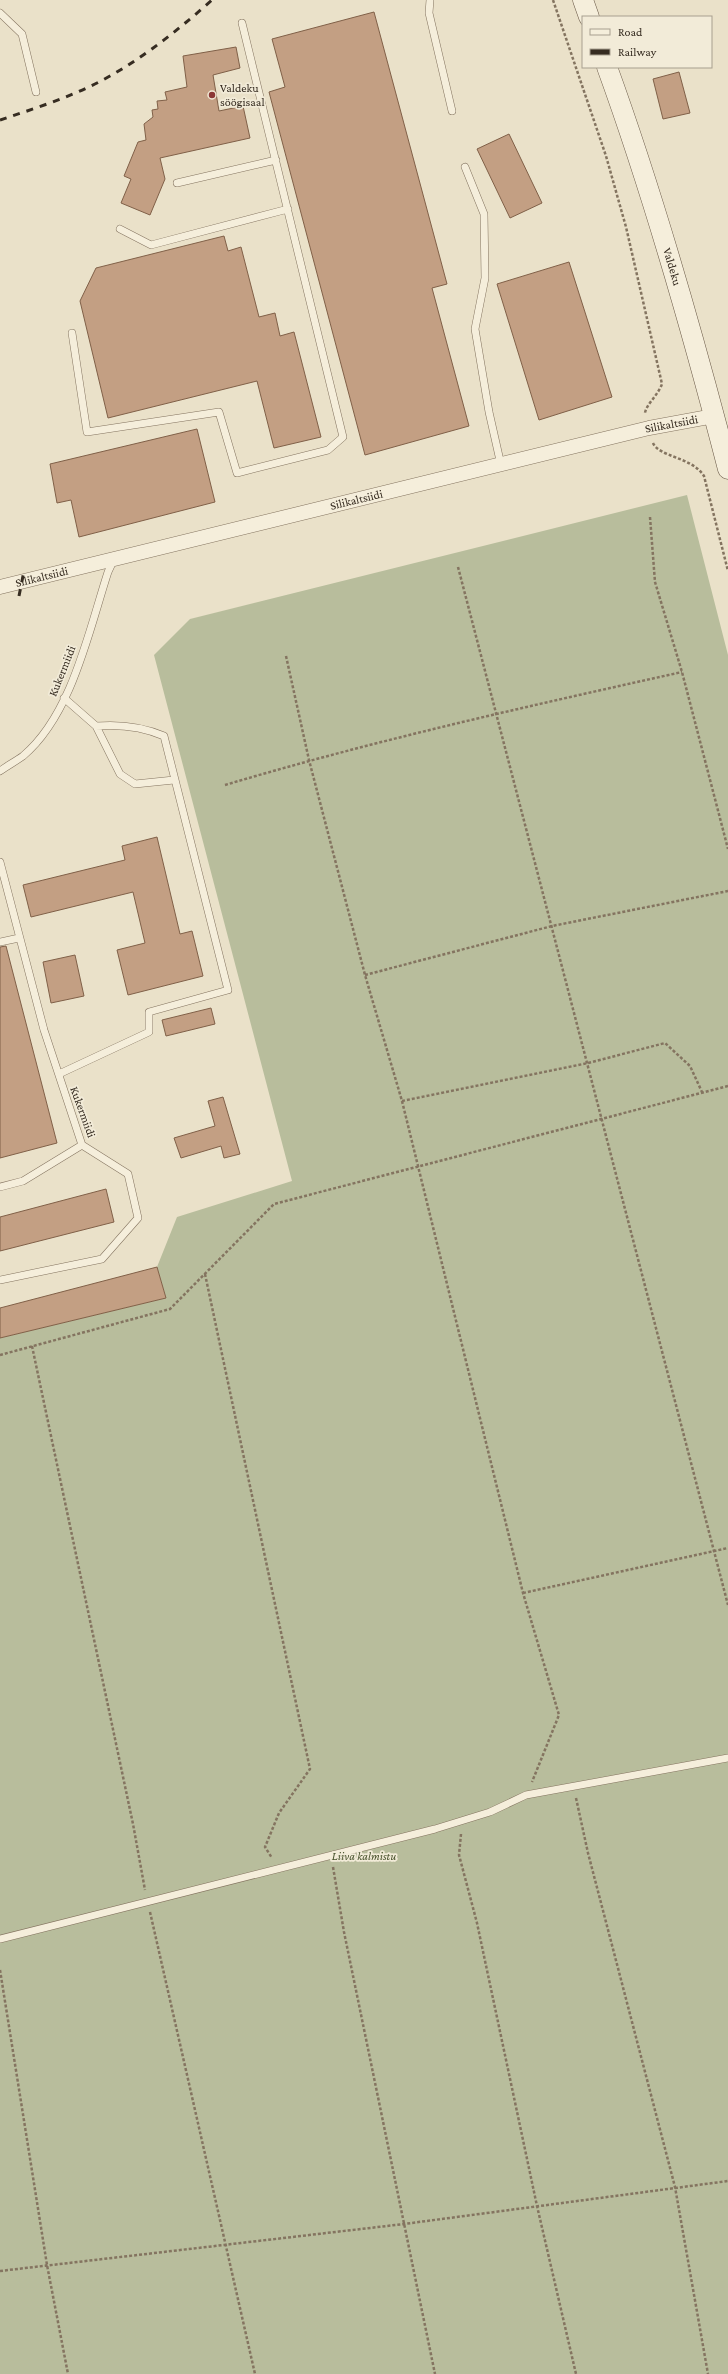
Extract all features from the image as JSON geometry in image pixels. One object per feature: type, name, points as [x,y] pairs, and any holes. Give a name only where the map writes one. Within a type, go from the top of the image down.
[{"type":"street","points":[[583,0],[589,16]]},
{"type":"street","name":"Valdeku","points":[[607,68],[633,140],[718,416],[728,469]]},
{"type":"street","name":"Silikaltsiidi","points":[[0,587],[649,428],[718,416]]},
{"type":"lane","points":[[430,0],[429,13],[452,111]]},
{"type":"lane","points":[[0,13],[22,34],[36,92]]},
{"type":"lane","points":[[72,333],[87,432],[219,412],[237,473],[328,450],[343,437],[242,23]]},
{"type":"lane","points":[[177,183],[276,160]]},
{"type":"lane","points":[[465,168],[484,214],[484,278],[475,329],[489,412],[501,465]]},
{"type":"lane","points":[[120,229],[151,245],[288,208]]},
{"type":"lane","name":"Kukermiidi","points":[[0,771],[23,755],[49,726],[64,698],[108,572],[114,559]]},
{"type":"lane","points":[[64,698],[96,726],[120,774],[135,784],[174,780]]},
{"type":"lane","points":[[59,1074],[149,1032],[149,1012],[228,990],[164,736],[150,730],[118,724],[96,726]]},
{"type":"lane","name":"Kukermiidi","points":[[0,862],[19,938],[59,1074],[82,1145],[128,1174],[138,1218],[102,1258],[0,1280]]},
{"type":"lane","points":[[0,942],[19,938]]},
{"type":"lane","points":[[0,1187],[23,1181],[82,1145]]},
{"type":"lane","points":[[0,1939],[462,1821],[490,1812],[526,1795],[728,1758]]},
{"type":"path","points":[[553,0],[606,156],[626,227],[662,384],[659,394],[645,411],[646,416]]},
{"type":"path","points":[[652,439],[655,446],[660,451],[688,461],[699,467],[704,476],[728,571]]},
{"type":"path","points":[[650,517],[655,582],[682,672],[728,849]]},
{"type":"path","points":[[458,567],[728,1605]]},
{"type":"path","points":[[286,656],[309,760],[365,975],[402,1101],[523,1593],[559,1715],[526,1795]]},
{"type":"path","points":[[225,785],[309,760],[496,714],[682,672]]},
{"type":"path","points":[[365,975],[552,926],[728,891]]},
{"type":"path","points":[[402,1101],[588,1063],[665,1043],[690,1066],[702,1092]]},
{"type":"path","points":[[0,1355],[170,1310],[274,1204],[418,1168],[728,1086]]},
{"type":"path","points":[[205,1274],[310,1769],[280,1813],[265,1847],[279,1868]]},
{"type":"path","points":[[32,1346],[133,1824],[147,1902],[255,2374]]},
{"type":"path","points":[[523,1593],[728,1548]]},
{"type":"path","points":[[574,1786],[588,1853],[675,2187],[708,2374]]},
{"type":"path","points":[[462,1821],[459,1855],[477,1923],[537,2206],[576,2374]]},
{"type":"path","points":[[331,1855],[346,1940],[435,2374]]},
{"type":"path","points":[[0,1970],[47,2266],[68,2374]]},
{"type":"path","points":[[0,2270],[47,2266],[404,2224],[728,2181]]},
{"type":"green space","name":"Liiva kalmistu","points":[[687,495],[728,655],[728,2374],[0,2374],[0,1338],[166,1298],[157,1267],[177,1217],[292,1181],[154,655],[190,619]]},
{"type":"building","points":[[374,12],[447,284],[432,288],[469,426],[365,455],[269,92],[285,87],[272,39]]},
{"type":"building","points":[[236,47],[240,68],[213,75],[219,111],[243,106],[250,138],[160,158],[165,179],[150,215],[121,203],[131,179],[124,176],[138,142],[146,140],[144,124],[153,117],[152,110],[158,109],[157,101],[167,100],[165,92],[187,87],[183,56]]},
{"type":"building","points":[[679,72],[690,113],[663,119],[653,79]]},
{"type":"building","points":[[509,134],[542,203],[510,218],[477,149]]},
{"type":"building","points":[[224,236],[228,251],[241,247],[259,317],[275,313],[280,336],[294,332],[321,437],[274,448],[257,381],[108,418],[80,301],[96,268]]},
{"type":"building","points":[[569,262],[612,397],[539,420],[497,284]]},
{"type":"building","points":[[197,429],[215,502],[79,537],[71,500],[57,503],[50,464]]},
{"type":"building","points":[[157,837],[180,934],[192,931],[203,976],[128,995],[117,950],[145,943],[133,892],[31,917],[23,885],[125,860],[122,846]]},
{"type":"building","points":[[6,946],[57,1143],[0,1158],[0,947]]},
{"type":"building","points":[[75,955],[84,996],[51,1003],[43,962]]},
{"type":"building","points":[[211,1008],[215,1024],[166,1036],[162,1020]]},
{"type":"building","points":[[223,1097],[240,1154],[224,1158],[221,1146],[181,1158],[174,1138],[215,1126],[208,1101]]},
{"type":"building","points":[[106,1189],[114,1222],[0,1251],[0,1217]]},
{"type":"building","points":[[157,1267],[166,1298],[0,1338],[0,1308]]},
{"type":"railway","points":[[0,120],[50,103],[99,82],[144,55],[212,0]]},
{"type":"railway","points":[[19,596],[24,571]]},
{"type":"place","name":"Valdeku söögisaal","points":[[212,95]]}]
